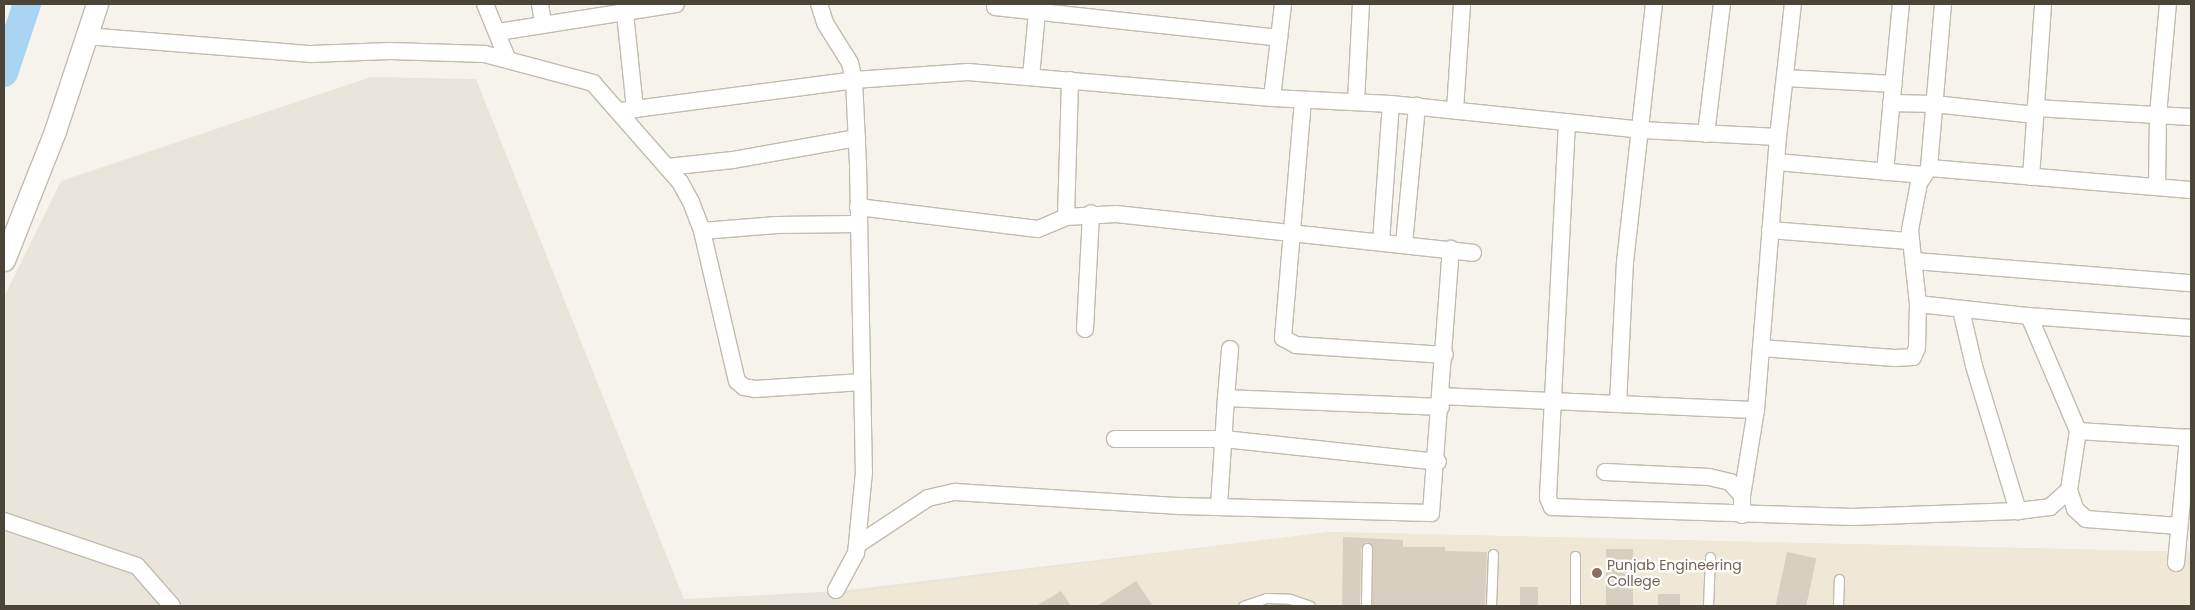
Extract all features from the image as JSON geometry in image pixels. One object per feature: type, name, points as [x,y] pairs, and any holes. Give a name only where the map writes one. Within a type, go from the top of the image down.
[{"type":"street","points":[[4,260],[55,131],[97,4]]},
{"type":"street","points":[[485,4],[507,58]]},
{"type":"street","points":[[540,4],[543,24]]},
{"type":"street","points":[[498,32],[624,7],[676,4]]},
{"type":"street","points":[[819,4],[825,23],[842,47],[854,80],[858,138],[857,224],[864,472],[858,545],[854,562],[836,590]]},
{"type":"street","points":[[1272,98],[1283,4]]},
{"type":"street","points":[[1356,102],[1361,4]]},
{"type":"street","points":[[1455,110],[1462,4]]},
{"type":"street","points":[[1618,404],[1625,262],[1654,4]]},
{"type":"street","points":[[1706,134],[1722,4]]},
{"type":"street","points":[[1742,515],[1742,496],[1756,410],[1778,136],[1793,4]]},
{"type":"street","points":[[1885,172],[1901,4]]},
{"type":"street","points":[[1761,348],[1895,358],[1913,357],[1918,336],[1918,304],[1915,261],[1909,241],[1926,172],[1934,104],[1942,4]]},
{"type":"street","points":[[2031,177],[2043,4]]},
{"type":"street","points":[[2157,187],[2158,115],[2168,4]]},
{"type":"street","points":[[624,7],[627,110]]},
{"type":"street","points":[[995,7],[1279,38]]},
{"type":"street","points":[[1031,77],[1037,12]]},
{"type":"street","points":[[86,36],[285,52],[390,51],[507,58],[593,83],[627,110],[666,168],[680,182],[702,231],[731,359],[738,381],[744,387],[862,382]]},
{"type":"street","points":[[627,110],[854,80],[968,72],[1272,98],[1417,106],[1641,130],[1778,136]]},
{"type":"street","points":[[1785,78],[1894,84]]},
{"type":"street","points":[[1066,217],[1070,80]]},
{"type":"street","points":[[1303,100],[1283,331],[1288,342],[1445,355]]},
{"type":"street","points":[[1891,103],[2191,117]]},
{"type":"street","points":[[1381,242],[1391,104]]},
{"type":"street","points":[[1404,244],[1417,106]]},
{"type":"street","points":[[1567,122],[1555,400],[1548,498],[1552,507],[1742,515],[1852,517],[2018,511],[2050,507],[2069,490]]},
{"type":"street","points":[[666,168],[733,160],[858,138]]},
{"type":"street","points":[[1776,162],[1885,172],[2031,177],[2191,190]]},
{"type":"street","points":[[858,207],[1038,229],[1066,217],[1091,213],[1186,220],[1292,234],[1473,252]]},
{"type":"street","points":[[1085,329],[1091,213]]},
{"type":"street","points":[[702,231],[777,225],[857,224]]},
{"type":"street","points":[[1770,230],[1909,241]]},
{"type":"street","points":[[858,545],[928,498],[943,493],[1219,506],[1431,513],[1438,462],[1451,249]]},
{"type":"street","points":[[1915,261],[2191,283]]},
{"type":"street","points":[[1918,304],[2029,316],[2191,328]]},
{"type":"street","points":[[1961,310],[1974,366],[2018,511]]},
{"type":"street","points":[[2029,316],[2078,431],[2069,490],[2075,509],[2086,519],[2179,526]]},
{"type":"street","points":[[1219,506],[1230,349]]},
{"type":"street","points":[[1226,398],[1442,401],[1555,400],[1756,410]]},
{"type":"street","points":[[2078,431],[2189,438],[2176,563]]},
{"type":"street","points":[[1115,439],[1224,439],[1438,462]]},
{"type":"street","points":[[1605,472],[1709,477],[1730,482],[1742,496]]},
{"type":"street","points":[[4,521],[137,566],[172,606]]},
{"type":"lane","points":[[1366,606],[1367,548]]},
{"type":"lane","points":[[1491,606],[1493,554]]},
{"type":"lane","points":[[1575,556],[1575,606]]},
{"type":"lane","points":[[1708,606],[1710,557]]},
{"type":"lane","points":[[1838,606],[1839,579]]},
{"type":"lane","points":[[1243,606],[1266,598],[1290,599],[1310,606]]},
{"type":"shaded area","points":[[371,77],[476,79],[684,599],[841,591],[1329,532],[2191,552],[2191,606],[4,606],[4,297],[61,181]]},
{"type":"shaded area","name":"Punjab Engineering College","points":[[1329,532],[2191,552],[2191,606],[839,606],[841,594]]},
{"type":"building","points":[[1343,537],[1403,540],[1403,547],[1445,547],[1445,551],[1487,552],[1485,606],[1372,606],[1373,548],[1367,542],[1361,548],[1360,606],[1342,606]]},
{"type":"building","points":[[1606,549],[1633,549],[1633,606],[1606,606]]},
{"type":"building","points":[[1787,552],[1816,558],[1806,606],[1776,606]]},
{"type":"building","points":[[1136,581],[1153,606],[1097,606]]},
{"type":"building","points":[[1520,587],[1538,587],[1538,606],[1520,606]]},
{"type":"building","points":[[1061,591],[1071,606],[1036,606]]},
{"type":"building","points":[[1658,594],[1680,594],[1680,606],[1658,606]]},
{"type":"waterway","points":[[4,73],[27,4]]},
{"type":"place","name":"Punjab Engineering College","points":[[1597,573]]}]
